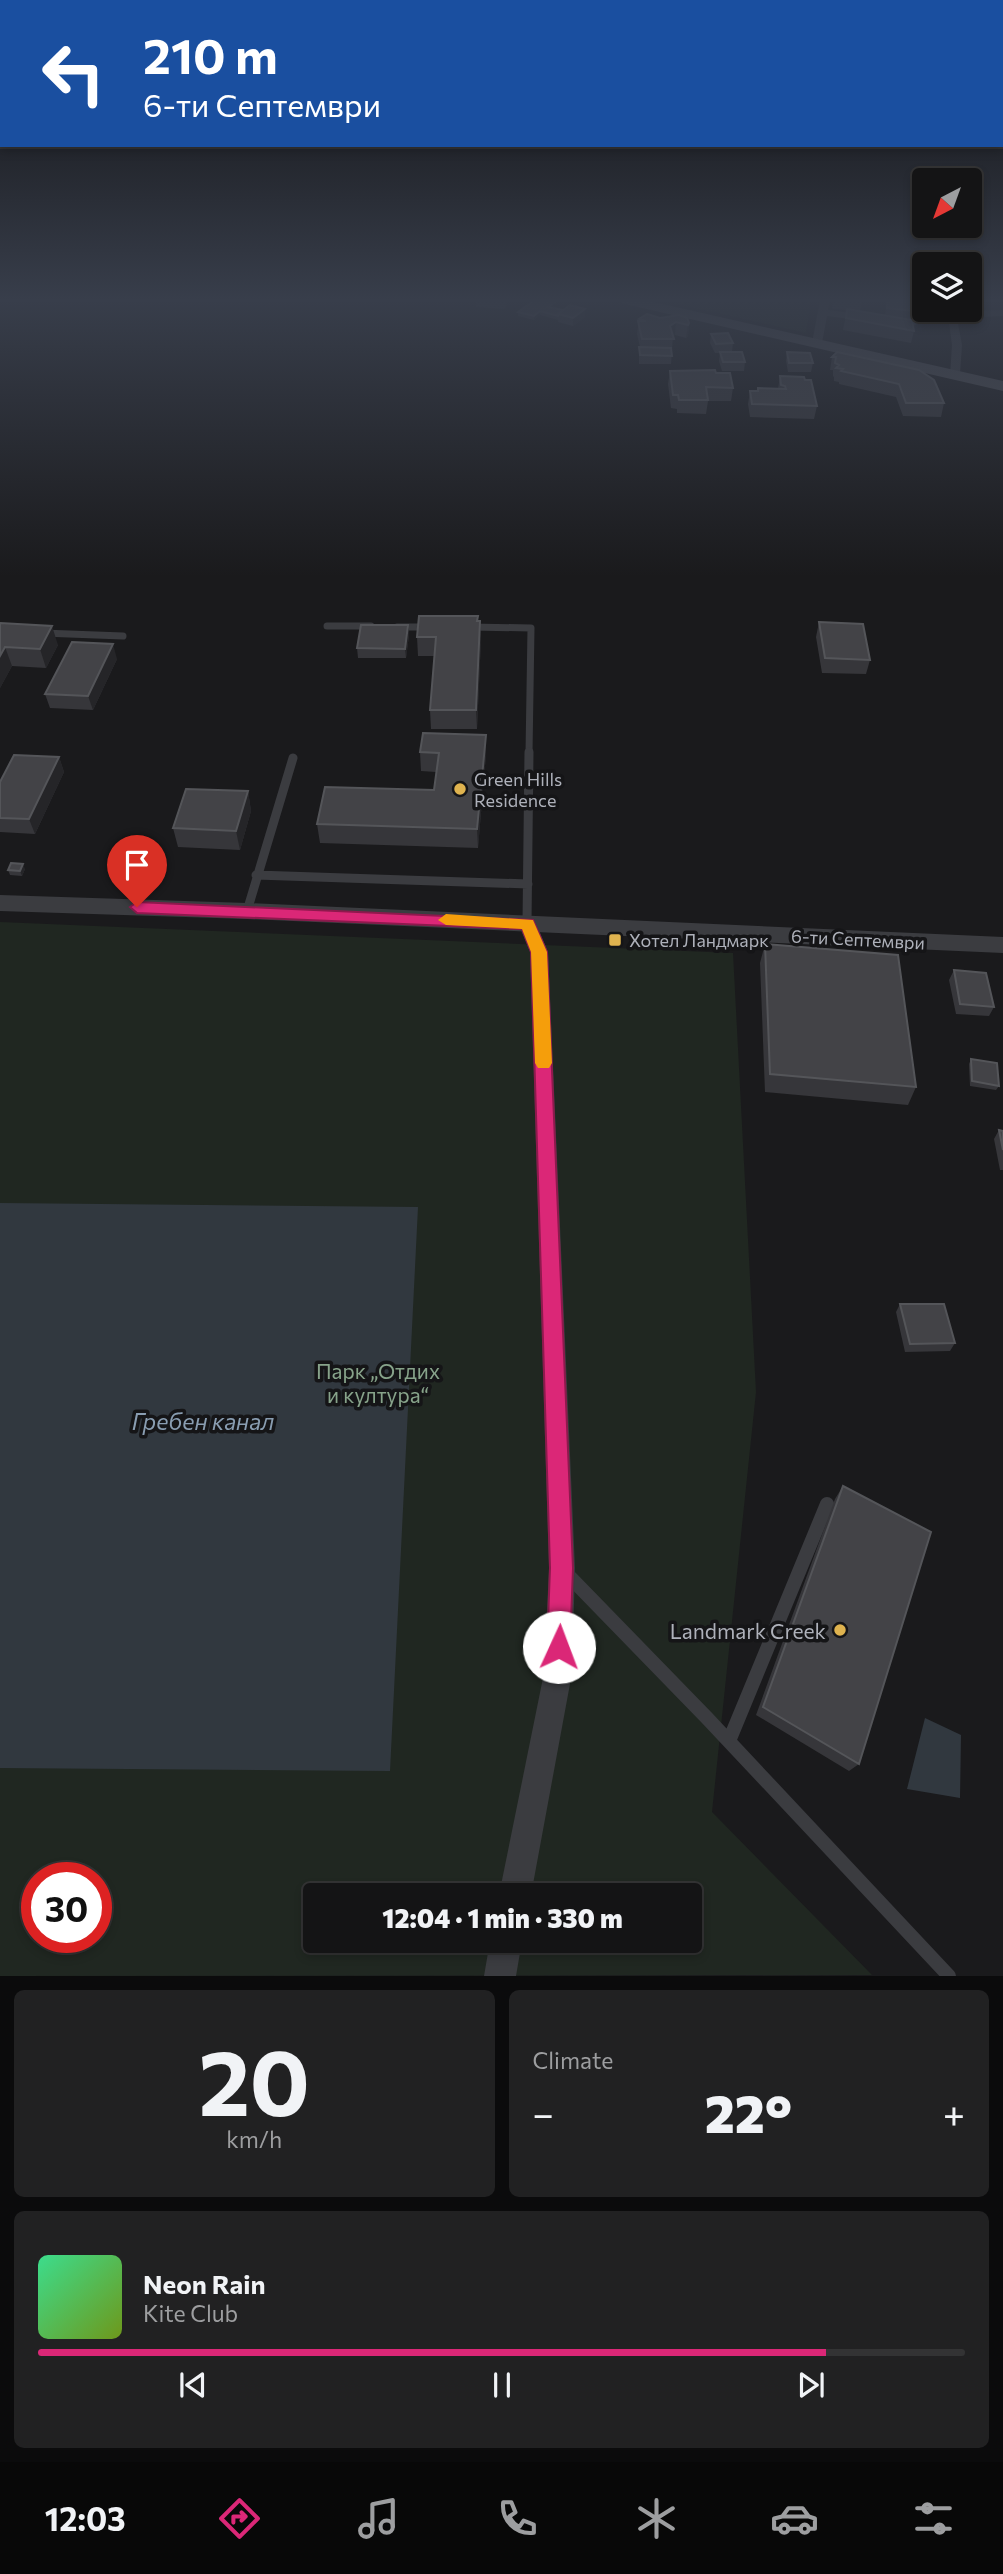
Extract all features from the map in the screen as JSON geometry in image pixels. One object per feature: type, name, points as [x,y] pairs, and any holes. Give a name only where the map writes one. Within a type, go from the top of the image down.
[{"type":"street","name":"6-ти Септември","points":[[0,903],[247,911],[1003,945]]},
{"type":"street","points":[[517,1883],[558,1673],[562,1568],[539,952],[527,923]]},
{"type":"street","points":[[500,1976],[504,1953]]},
{"type":"lane","points":[[327,626],[436,627]]},
{"type":"lane","points":[[463,627],[531,628],[527,923]]},
{"type":"lane","points":[[27,632],[123,636]]},
{"type":"lane","points":[[247,911],[293,758]]},
{"type":"lane","points":[[256,875],[527,884]]},
{"type":"lane","points":[[729,1741],[827,1504]]},
{"type":"lane","points":[[562,1568],[729,1741],[949,1976]]},
{"type":"green space","name":"Парк „Отдих и култура“","points":[[0,922],[733,953],[756,1392],[712,1812],[872,1975],[0,1976]]},
{"type":"water","name":"Гребен канал","points":[[0,1203],[418,1207],[390,1771],[0,1768]]},
{"type":"water","points":[[925,1718],[961,1735],[960,1798],[907,1789]]},
{"type":"building","points":[[673,392],[707,392],[708,400],[679,400],[678,395],[673,395]]},
{"type":"building","points":[[750,392],[814,392],[817,406],[752,404]]},
{"type":"building","points":[[902,392],[939,392],[944,403],[906,403]]},
{"type":"building","points":[[419,616],[478,616],[477,621],[480,621],[476,710],[430,710],[436,637],[417,637]]},
{"type":"building","points":[[819,622],[863,624],[870,660],[825,658]]},
{"type":"building","points":[[0,623],[52,626],[40,649],[5,647],[0,656]]},
{"type":"building","points":[[361,625],[408,625],[405,649],[357,648]]},
{"type":"building","points":[[72,642],[113,644],[88,696],[45,694]]},
{"type":"building","points":[[423,733],[486,735],[477,829],[317,824],[325,787],[434,790],[439,753],[420,752]]},
{"type":"building","points":[[14,755],[59,757],[29,819],[0,818],[0,782]]},
{"type":"building","points":[[186,789],[248,791],[236,831],[173,828]]},
{"type":"building","points":[[11,863],[23,864],[20,871],[8,870]]},
{"type":"building","points":[[765,944],[898,955],[916,1087],[770,1074]]},
{"type":"building","points":[[954,970],[986,973],[994,1007],[960,1004]]},
{"type":"building","points":[[971,1059],[997,1063],[999,1086],[972,1081]]},
{"type":"building","points":[[999,1130],[1003,1131],[1003,1150]]},
{"type":"building","points":[[900,1304],[944,1304],[955,1343],[910,1344]]},
{"type":"building","name":"Landmark Creek","points":[[843,1486],[931,1532],[859,1764],[763,1707]]},
{"type":"slow traffic","points":[[446,920],[527,923],[539,952],[544,1063]]},
{"type":"place","name":"Green Hills Residence","points":[[460,789]]},
{"type":"place","name":"Хотел Ландмарк","points":[[615,940]]},
{"type":"place","name":"Landmark Creek","points":[[840,1630]]},
{"type":"route","points":[[137,907],[527,923],[539,952],[562,1568],[559,1647]]}]
